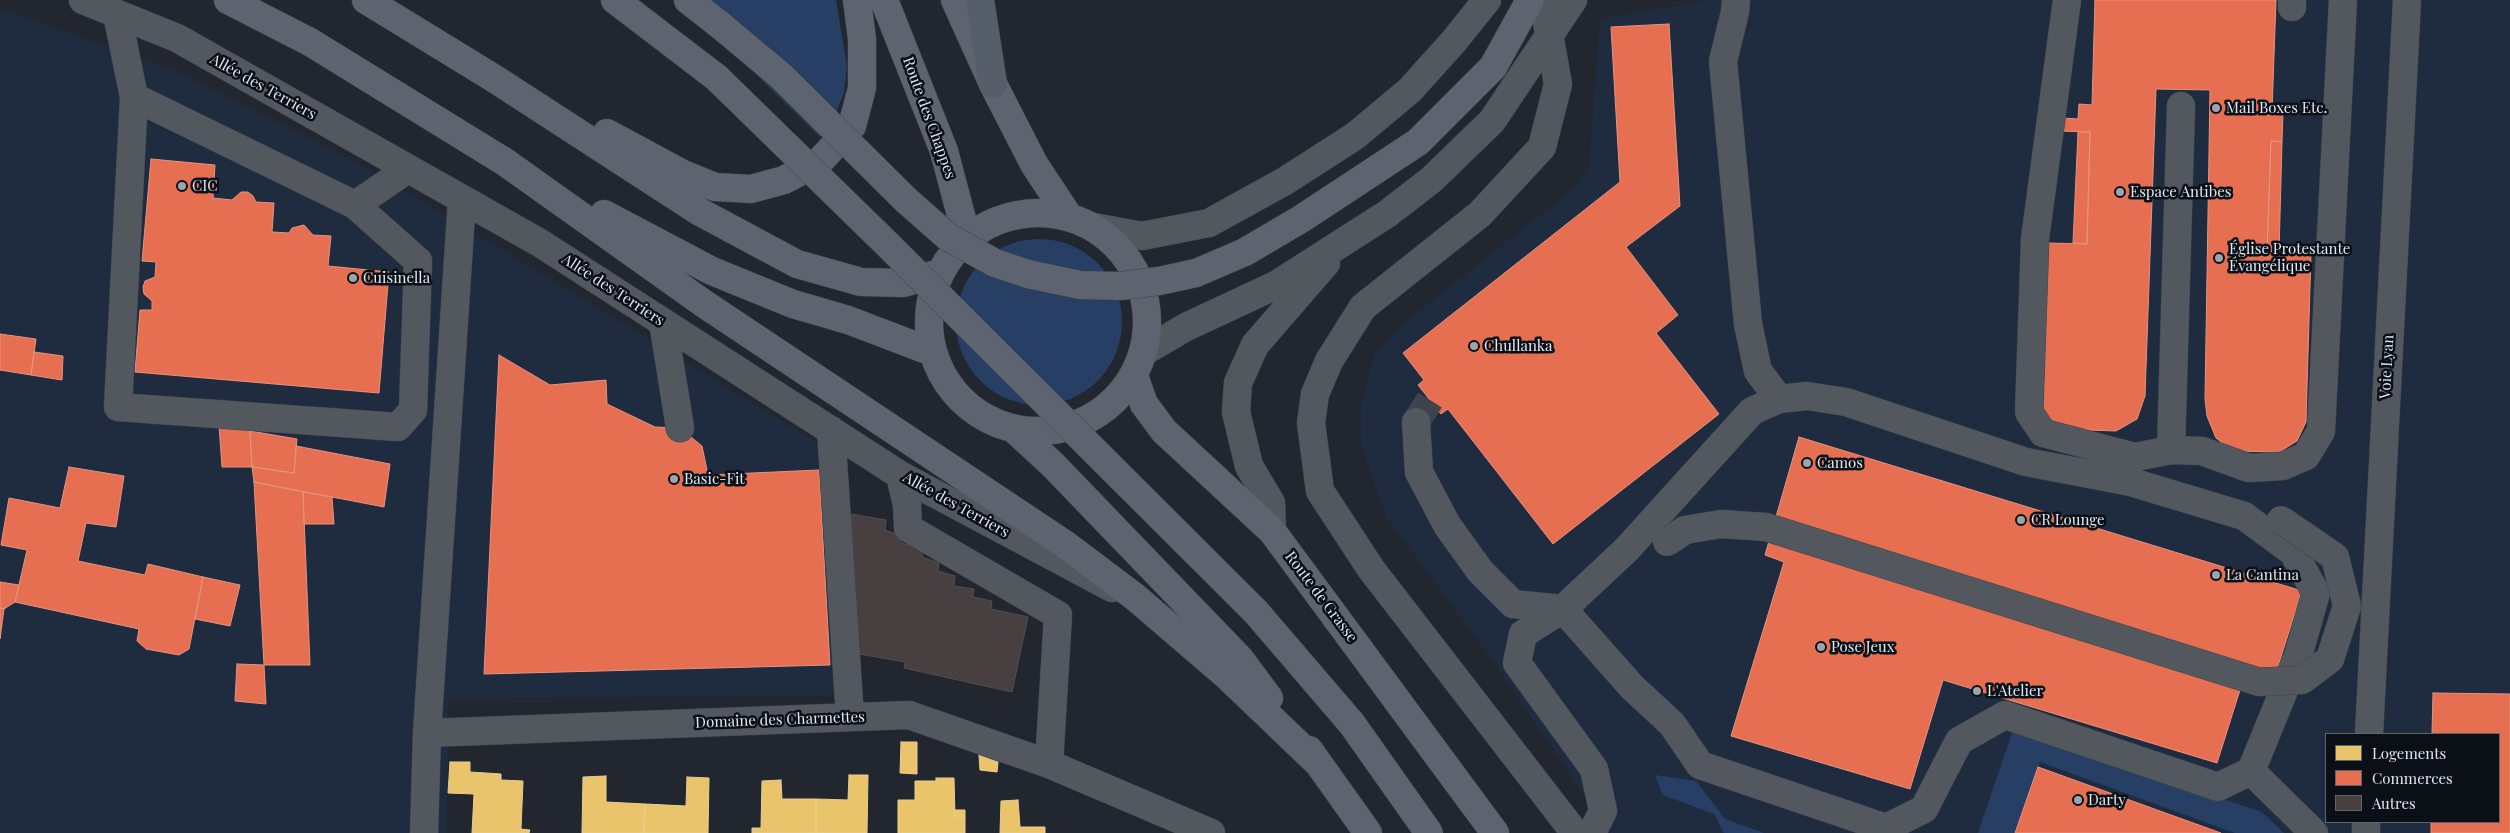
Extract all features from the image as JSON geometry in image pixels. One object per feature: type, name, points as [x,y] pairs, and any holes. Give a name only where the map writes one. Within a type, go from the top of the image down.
[{"type":"highway","points":[[980,0],[993,84]]},
{"type":"main road","points":[[228,0],[310,42],[505,162],[704,303],[1066,545],[1135,597],[1227,676],[1319,764]]},
{"type":"main road","points":[[366,0],[495,79],[700,212],[797,264],[861,282],[903,283],[940,273]]},
{"type":"main road","points":[[615,0],[717,78],[1256,612],[1352,724],[1429,833]]},
{"type":"main road","points":[[688,0],[781,76],[906,200],[948,237],[995,263],[1028,274],[1080,285],[1121,286],[1159,281],[1196,273],[1245,252],[1309,214],[1418,142],[1493,66],[1530,0]]},
{"type":"main road","points":[[495,79],[628,144],[683,174],[715,187],[751,189],[784,180],[820,161],[852,126],[862,88],[862,39],[857,0]]},
{"type":"main road","name":"Route des Chappes","points":[[884,0],[944,151],[967,238]]},
{"type":"main road","points":[[955,0],[993,84],[1034,164],[1082,222],[1112,241],[1123,253],[1140,280],[1147,311],[1148,327],[1145,351],[1134,376],[1120,395],[1103,411],[1083,423],[1038,432],[1014,429],[992,421],[972,410],[945,380],[932,352],[928,319],[934,288],[940,273],[957,248],[967,238],[990,224],[1016,215],[1042,212],[1082,222]]},
{"type":"main road","points":[[505,162],[712,271],[793,304],[848,320],[932,352]]},
{"type":"main road","name":"Route de Grasse","points":[[1134,376],[1144,404],[1164,432],[1272,530],[1472,799],[1495,833]]},
{"type":"main road","points":[[1014,429],[1053,465],[1240,659],[1368,833]]},
{"type":"street","name":"Allée des Terriers","points":[[83,0],[177,38],[540,243],[900,475],[1100,584],[1135,597]]},
{"type":"street","points":[[1082,222],[1142,236],[1209,223],[1285,181],[1355,136],[1410,90],[1454,41],[1486,0]]},
{"type":"street","points":[[1543,0],[1558,84],[1542,147],[1480,214],[1363,308],[1329,361],[1315,394],[1311,423],[1320,491],[1371,569],[1575,833]]},
{"type":"street","points":[[1145,351],[1186,327],[1276,285],[1387,214],[1431,180],[1492,121],[1573,0]]},
{"type":"street","points":[[1736,0],[1735,12],[1723,61],[1748,324],[1758,371],[1779,399]]},
{"type":"street","points":[[1416,422],[1419,472],[1447,525],[1480,571],[1513,604],[1563,609],[1632,686],[1672,724],[1700,765],[1886,828],[1924,809],[1959,741],[2005,715],[2218,788],[2251,771],[2298,656],[2316,593],[2293,552],[2244,516],[2043,433],[2029,412],[2035,239],[2067,0]]},
{"type":"street","points":[[1592,833],[1602,811],[1594,769],[1517,663],[1523,634],[1563,609],[1627,549],[1752,411],[1779,399],[1807,396],[1846,402],[2026,462],[2133,470],[2171,450],[2202,452],[2249,468],[2283,466],[2306,456],[2322,430],[2343,0]]},
{"type":"street","name":"Voie Lyan","points":[[2369,733],[2407,0]]},
{"type":"street","points":[[117,14],[134,97],[118,407],[398,427],[413,410],[418,261],[355,205],[134,97]]},
{"type":"street","points":[[2171,450],[2181,106]]},
{"type":"street","points":[[355,205],[408,169]]},
{"type":"street","points":[[424,833],[427,733],[462,199]]},
{"type":"street","points":[[1272,530],[1271,503],[1250,466],[1236,412],[1238,383],[1255,346],[1345,242]]},
{"type":"street","points":[[664,322],[680,428]]},
{"type":"street","points":[[831,430],[850,717]]},
{"type":"street","points":[[900,475],[907,505],[908,528],[1058,615],[1048,764]]},
{"type":"street","points":[[1627,549],[1667,542],[1685,530],[1721,524],[1766,527],[2259,682],[2302,680],[2330,659],[2347,606],[2334,557],[2281,520],[2244,516]]},
{"type":"street","name":"Domaine des Charmettes","points":[[427,733],[909,715],[1048,764],[1211,833]]},
{"type":"street","points":[[2251,771],[2314,833]]},
{"type":"shaded area","points":[[680,0],[836,0],[847,66],[844,93],[836,112],[820,137]]},
{"type":"shaded area","points":[[1709,0],[2510,0],[2510,833],[1610,833],[1488,654],[1386,517],[1361,445],[1361,405],[1374,356],[1398,328],[1573,189],[1589,166],[1600,19]]},
{"type":"shaded area","points":[[0,9],[174,70],[355,161],[638,332],[846,461],[857,695],[449,699],[446,833],[0,833]]},
{"type":"shaded area","points":[[1031,239],[1047,239],[1071,245],[1098,263],[1116,290],[1122,322],[1116,354],[1098,381],[1071,399],[1047,405],[1031,405],[1007,399],[986,386],[975,375],[962,354],[956,330],[956,314],[962,290],[975,269],[986,258],[1007,245]]},
{"type":"shaded area","points":[[2013,730],[2262,812],[2284,833],[2235,833],[2040,762],[2014,833],[1978,833]]},
{"type":"shaded area","points":[[1655,775],[1696,781],[1725,819],[1764,833],[1724,833],[1714,814],[1663,795]]},
{"type":"building: Logements","points":[[901,742],[917,742],[917,774],[900,773]]},
{"type":"building: Logements","points":[[979,755],[998,762],[997,772],[980,770]]},
{"type":"building: Logements","points":[[450,762],[470,762],[470,772],[501,774],[501,780],[523,781],[521,829],[530,830],[529,833],[472,833],[474,794],[448,793]]},
{"type":"building: Logements","points":[[849,775],[868,775],[867,833],[816,833],[816,799],[848,800]]},
{"type":"building: Logements","points":[[606,776],[606,802],[645,804],[644,833],[582,833],[583,777]]},
{"type":"building: Logements","points":[[687,777],[709,778],[708,833],[644,833],[645,804],[686,806]]},
{"type":"building: Logements","points":[[936,778],[954,778],[955,816],[965,816],[965,833],[898,833],[898,800],[915,800],[915,781],[936,781]]},
{"type":"building: Logements","points":[[781,780],[782,799],[816,799],[816,833],[752,833],[752,828],[761,828],[762,781]]},
{"type":"building: Logements","points":[[1018,800],[1020,827],[1045,827],[1045,833],[1000,833],[1001,801]]},
{"type":"building: Logements","points":[[955,810],[965,810],[965,816],[955,816]]},
{"type":"building: Commerces","name":"Espace Antibes","points":[[2095,0],[2276,0],[2272,112],[2283,112],[2282,142],[2271,141],[2267,251],[2311,253],[2306,422],[2297,441],[2279,452],[2233,451],[2216,438],[2207,416],[2205,399],[2210,90],[2156,89],[2145,396],[2137,419],[2116,431],[2061,429],[2045,416],[2042,389],[2047,243],[2087,244],[2090,132],[2061,131],[2062,118],[2078,119],[2079,104],[2092,105]]},
{"type":"building: Commerces","points":[[1669,24],[1680,206],[1626,247],[1678,315],[1656,333],[1719,414],[1553,544],[1448,409],[1441,414],[1418,385],[1424,380],[1403,353],[1620,182],[1611,27]]},
{"type":"building: Commerces","points":[[2078,132],[2090,132],[2087,244],[2073,243]]},
{"type":"building: Commerces","points":[[2271,141],[2282,142],[2279,252],[2267,251]]},
{"type":"building: Commerces","points":[[151,159],[215,165],[213,198],[232,200],[241,192],[248,192],[256,202],[274,203],[272,232],[289,233],[292,228],[304,225],[313,235],[331,236],[328,266],[389,272],[379,393],[135,372],[140,310],[152,310],[152,301],[144,294],[143,287],[145,281],[155,277],[156,262],[142,261]]},
{"type":"building: Commerces","points":[[0,334],[36,339],[31,375],[0,370]]},
{"type":"building: Commerces","points":[[34,352],[63,356],[62,380],[31,375]]},
{"type":"building: Commerces","points":[[499,355],[550,385],[606,380],[607,404],[655,427],[680,428],[702,446],[708,475],[819,470],[830,665],[484,674]]},
{"type":"building: Commerces","points":[[219,425],[250,431],[252,467],[222,467]]},
{"type":"building: Commerces","points":[[250,431],[297,439],[294,473],[252,467]]},
{"type":"building: Commerces","points":[[1799,437],[2302,591],[2273,682],[2245,674],[2217,763],[1943,680],[1910,789],[1731,736],[1784,562],[1765,555]]},
{"type":"building: Commerces","points":[[296,446],[390,464],[384,507],[254,482],[252,467],[294,473]]},
{"type":"building: Commerces","points":[[69,467],[124,476],[116,527],[86,523],[78,561],[145,575],[148,564],[203,577],[189,649],[179,655],[146,649],[137,641],[139,629],[15,602],[27,550],[1,545],[9,498],[60,508]]},
{"type":"building: Commerces","points":[[254,482],[303,492],[310,665],[264,665]]},
{"type":"building: Commerces","points":[[303,492],[332,497],[334,524],[304,524]]},
{"type":"building: Commerces","points":[[203,577],[240,585],[230,626],[195,619]]},
{"type":"building: Commerces","points":[[0,582],[19,585],[15,602],[4,609],[0,608]]},
{"type":"building: Commerces","points":[[0,608],[4,609],[0,639]]},
{"type":"building: Commerces","points":[[237,664],[264,665],[266,704],[235,701]]},
{"type":"building: Commerces","points":[[2433,693],[2510,694],[2510,833],[2431,833],[2431,823],[2500,823],[2500,733],[2432,733]]},
{"type":"building: Commerces","name":"Darty","points":[[2038,767],[2221,833],[2015,833]]},
{"type":"building: Autres","points":[[851,514],[886,520],[885,530],[902,536],[901,543],[924,549],[922,557],[939,563],[938,571],[955,576],[954,586],[974,589],[973,597],[992,601],[991,609],[1028,617],[1012,692],[904,668],[905,662],[859,654]]},
{"type":"tunnel","points":[[1416,422],[1430,400]]},
{"type":"place","name":"Mail Boxes Etc.","points":[[2216,108]]},
{"type":"place","name":"CIC","points":[[182,186]]},
{"type":"place","name":"Espace Antibes","points":[[2120,192]]},
{"type":"place","name":"Église Protestante Évangélique","points":[[2219,258]]},
{"type":"place","name":"Cuisinella","points":[[353,278]]},
{"type":"place","name":"Chullanka","points":[[1474,346]]},
{"type":"place","name":"Camos","points":[[1807,463]]},
{"type":"place","name":"Basic-Fit","points":[[674,479]]},
{"type":"place","name":"CR Lounge","points":[[2021,520]]},
{"type":"place","name":"La Cantina","points":[[2216,575]]},
{"type":"place","name":"Pose Jeux","points":[[1821,647]]},
{"type":"place","name":"L'Atelier","points":[[1977,691]]},
{"type":"place","name":"Darty","points":[[2078,800]]}]
